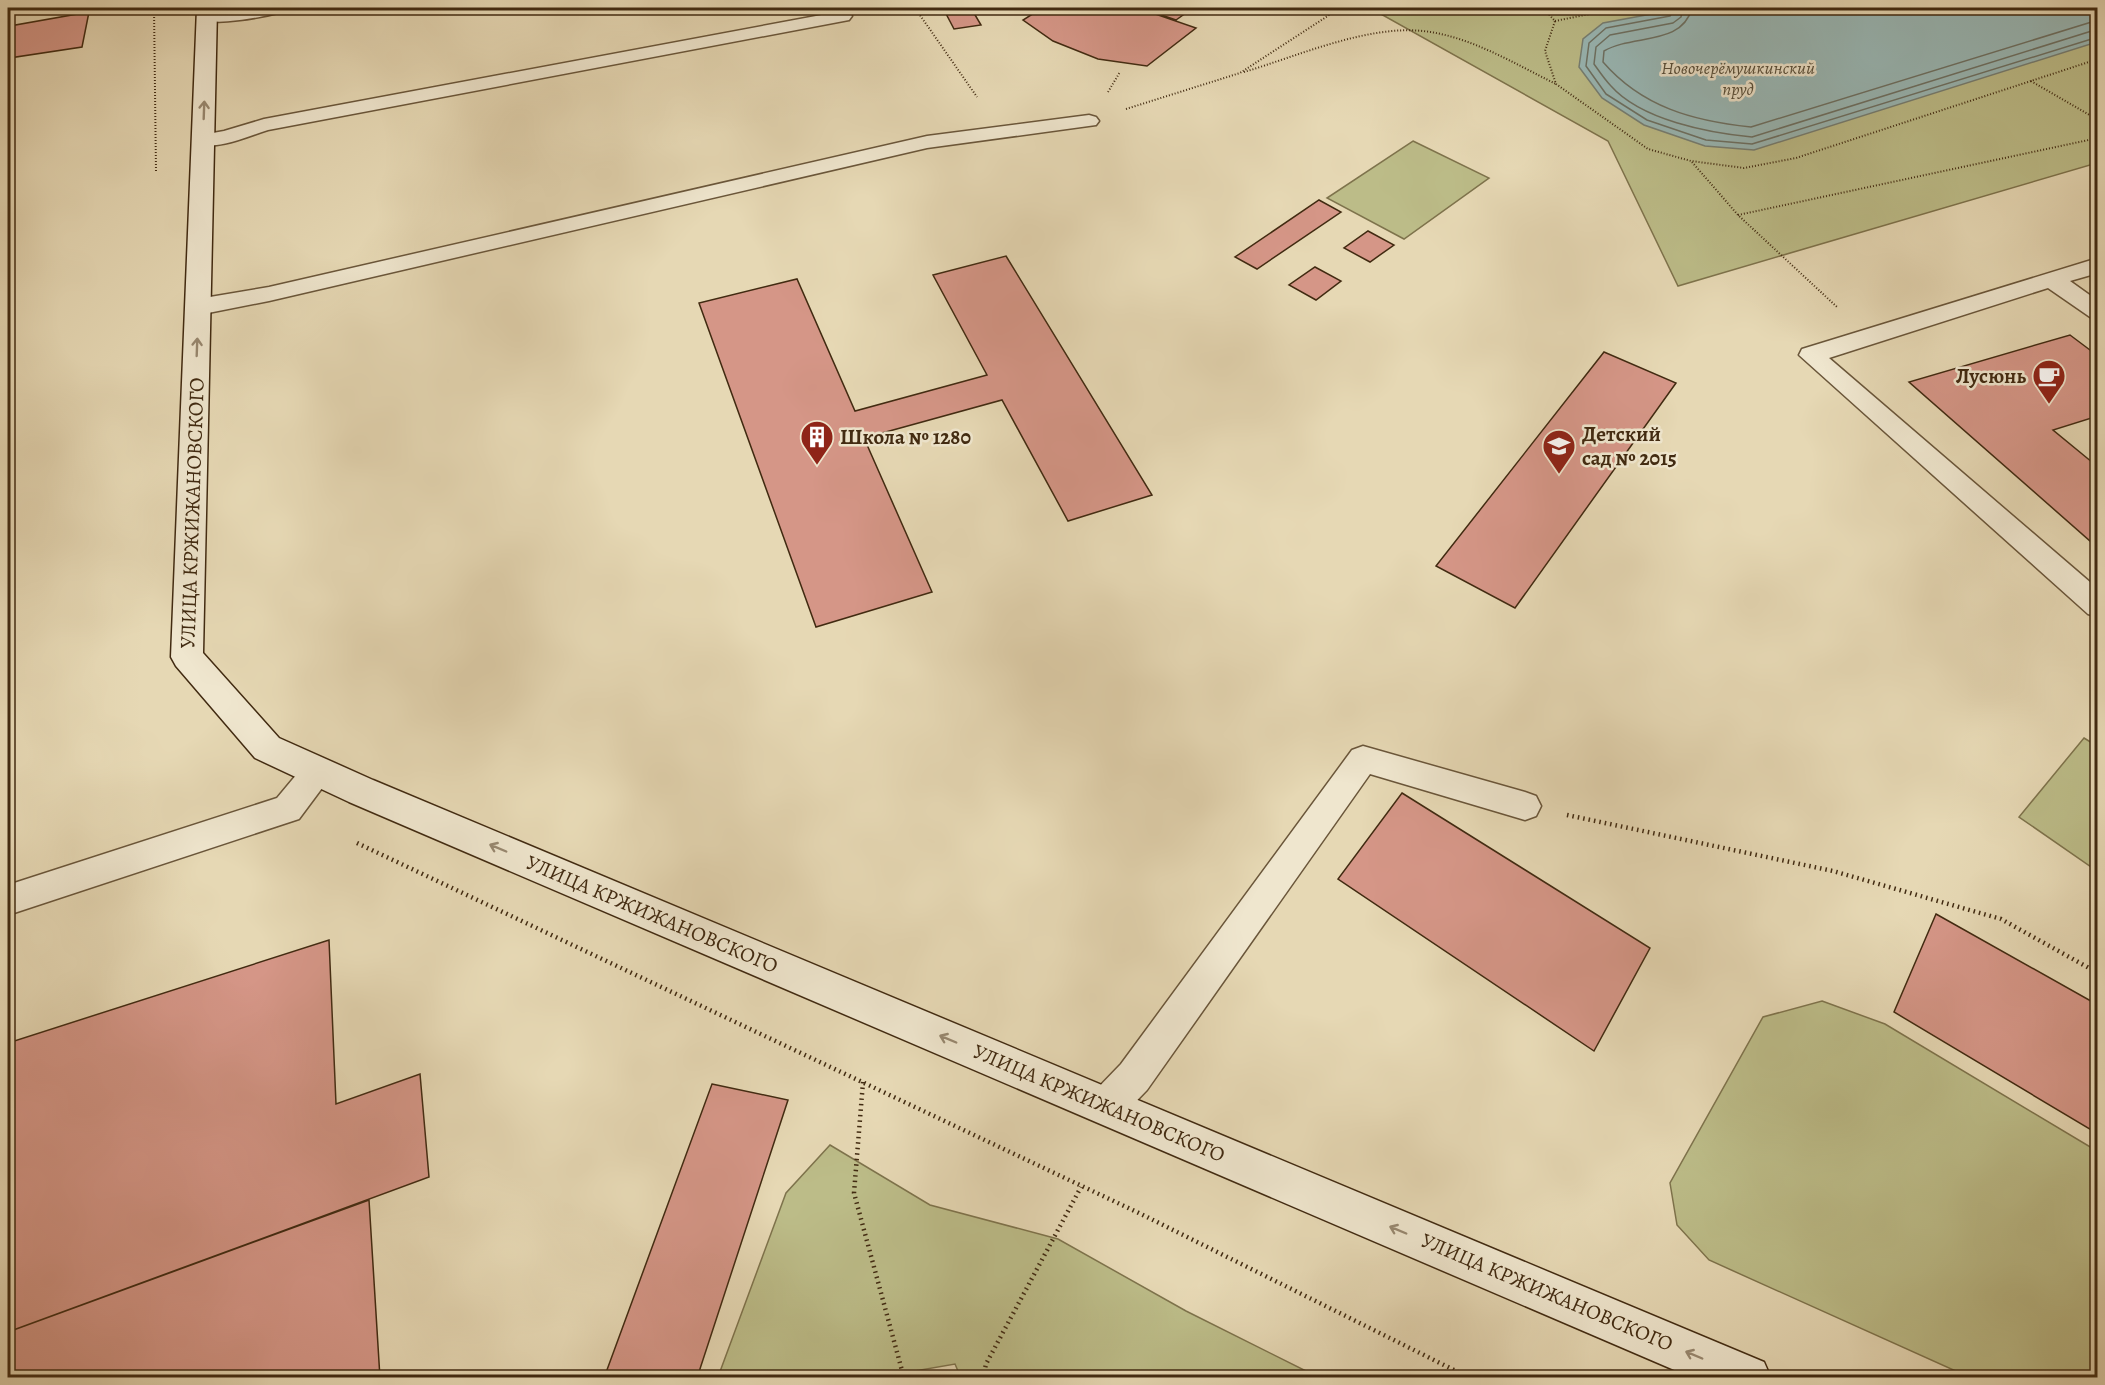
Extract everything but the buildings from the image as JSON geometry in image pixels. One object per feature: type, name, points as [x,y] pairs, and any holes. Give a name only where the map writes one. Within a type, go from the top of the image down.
[{"type":"street","name":"УЛИЦА КРЖИЖАНОВСКОГО","points":[[207,12],[187,657],[267,748],[318,772],[1748,1377]]},
{"type":"lane","points":[[207,12],[236,15],[276,8]]},
{"type":"lane","points":[[203,140],[227,137],[276,122],[843,16]]},
{"type":"lane","points":[[198,307],[269,294],[927,142],[1089,121]]},
{"type":"lane","points":[[2097,265],[1811,355],[2097,606]]},
{"type":"lane","points":[[2052,280],[2097,312]]},
{"type":"lane","points":[[1106,1106],[1134,1077],[1190,996],[1363,759],[1525,806]]},
{"type":"lane","points":[[8,900],[288,809],[318,772]]},
{"type":"path","points":[[154,8],[156,182]]},
{"type":"path","points":[[915,8],[978,100]]},
{"type":"path","points":[[1240,73],[1340,8]]},
{"type":"path","points":[[1543,8],[1555,21]]},
{"type":"path","points":[[1555,21],[1619,8]]},
{"type":"path","points":[[1555,21],[1545,51],[1556,84]]},
{"type":"path","points":[[1089,121],[1240,73],[1388,31],[1425,31],[1482,48],[1556,84],[1648,149],[1691,161],[1744,168],[1796,158],[2097,59]]},
{"type":"path","points":[[2031,81],[2097,120]]},
{"type":"path","points":[[1738,215],[2097,138]]},
{"type":"path","points":[[1691,161],[1738,215],[1869,336]]},
{"type":"path","points":[[1525,806],[1833,871],[2001,919],[2097,973]]},
{"type":"path","points":[[288,809],[324,824],[346,837],[1082,1186],[1470,1377]]},
{"type":"path","points":[[863,1083],[854,1193],[904,1377]]},
{"type":"path","points":[[983,1377],[986,1364],[1082,1186]]},
{"type":"green space","points":[[1370,8],[2097,8],[2097,163],[1678,286],[1608,141]]},
{"type":"green space","points":[[1413,141],[1489,178],[1404,239],[1327,198]]},
{"type":"green space","points":[[2084,738],[2097,746],[2097,871],[2019,817]]},
{"type":"green space","points":[[1822,1001],[1885,1024],[2097,1151],[2097,1377],[1969,1377],[1709,1260],[1677,1225],[1670,1183],[1763,1017]]},
{"type":"green space","points":[[830,1145],[930,1205],[1058,1239],[1186,1311],[1318,1377],[961,1378],[955,1364],[880,1377],[718,1377],[786,1193]]},
{"type":"water","name":"Новочерёмушкинский пруд","points":[[1684,8],[2097,8],[2097,42],[1754,150],[1705,146],[1644,125],[1602,98],[1579,67],[1583,39],[1603,23]]},
{"type":"place","name":"Лусюнь","points":[[2049,405]]},
{"type":"place","name":"Школа № 1280","points":[[817,466]]},
{"type":"place","name":"Детский сад № 2015","points":[[1559,475]]}]
